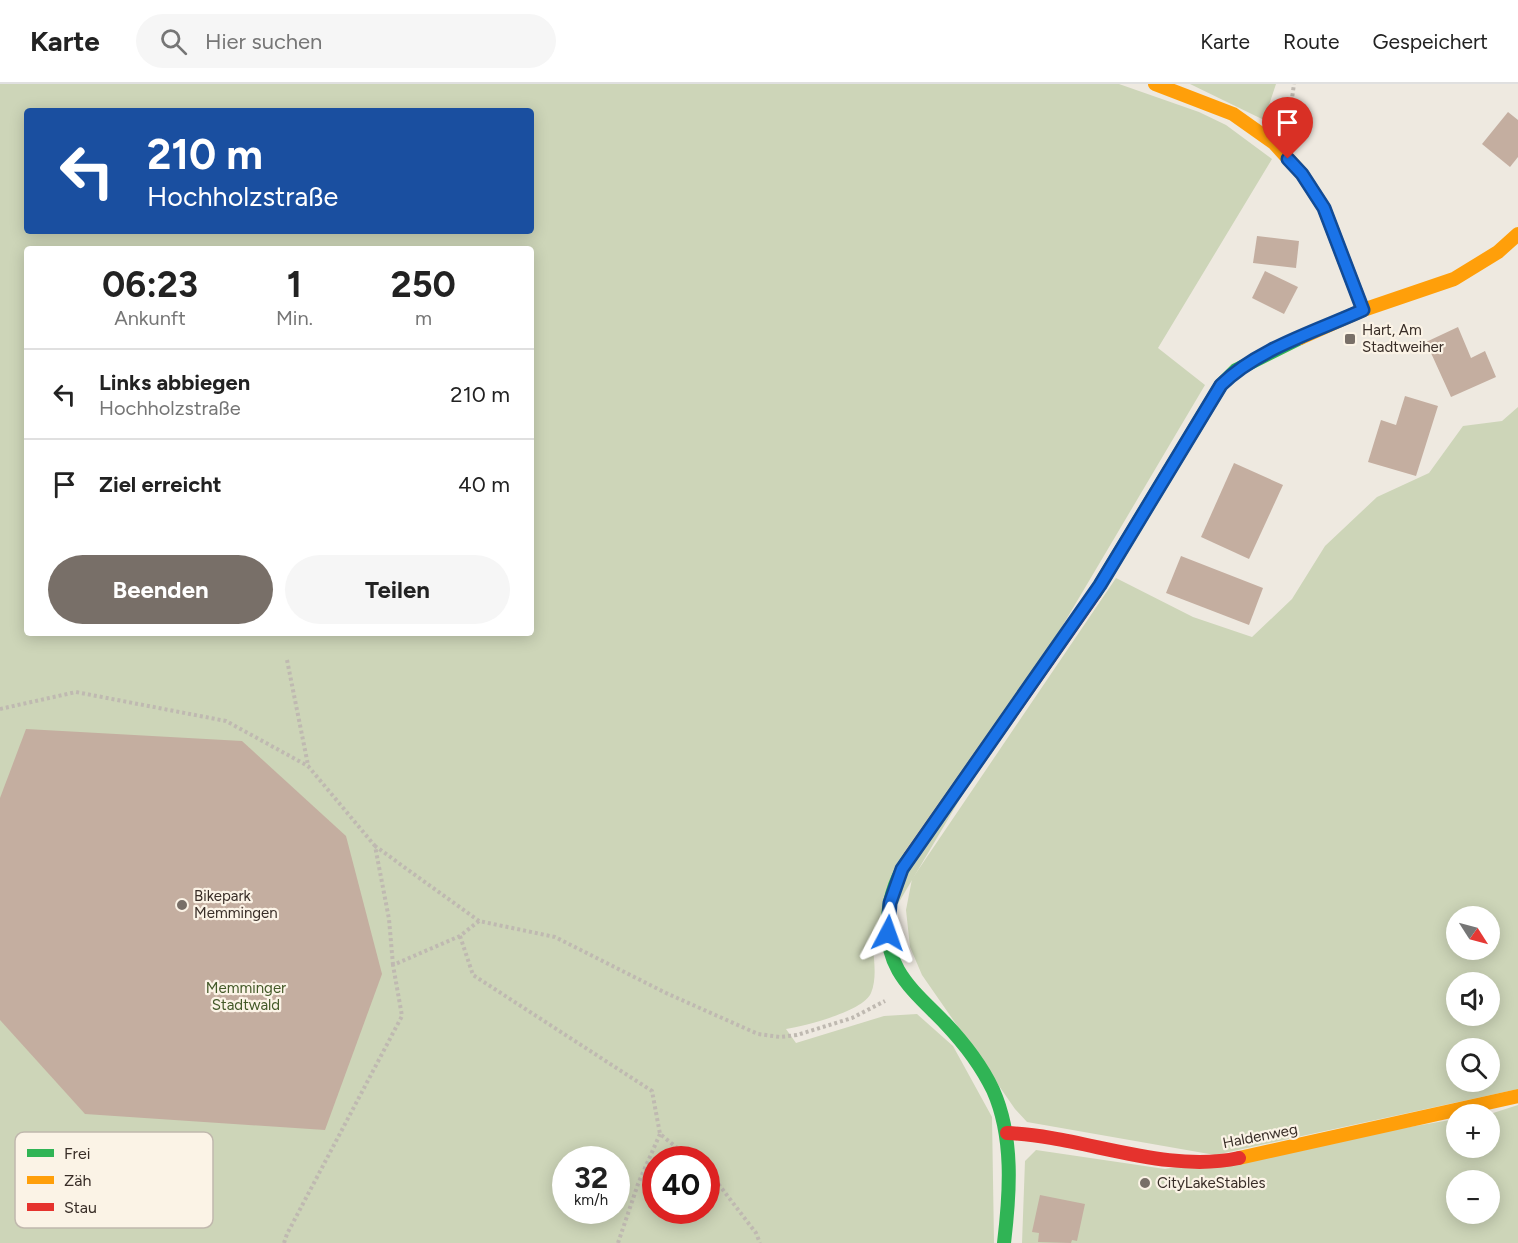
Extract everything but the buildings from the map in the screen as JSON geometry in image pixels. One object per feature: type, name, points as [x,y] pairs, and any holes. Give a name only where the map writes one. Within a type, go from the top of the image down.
[{"type":"street","points":[[1155,84],[1233,114],[1274,143],[1302,174],[1324,208],[1363,310]]},
{"type":"street","points":[[1004,1243],[1008,1196],[1007,1133],[994,1092],[953,1031],[909,986],[895,966],[890,950],[888,933],[890,903],[902,869],[1100,585],[1221,385],[1236,370],[1290,342],[1363,310],[1455,279],[1498,252],[1518,234]]},
{"type":"street","name":"Haldenweg","points":[[1007,1133],[1036,1134],[1168,1160],[1224,1161],[1518,1096]]},
{"type":"path","points":[[287,660],[308,766]]},
{"type":"path","points":[[0,709],[75,692],[226,721],[308,766],[375,846],[479,921],[555,937],[666,993],[758,1034],[780,1037],[798,1035],[832,1025],[852,1018],[909,986]]},
{"type":"path","points":[[284,1243],[402,1016],[393,964],[390,919],[375,846]]},
{"type":"path","points":[[393,964],[460,936],[479,921]]},
{"type":"path","points":[[460,936],[473,975],[652,1091],[660,1134],[638,1184],[618,1243]]},
{"type":"path","points":[[660,1134],[675,1146]]},
{"type":"path","points":[[720,1186],[756,1233],[760,1243]]},
{"type":"green space","name":"Memminger Stadtwald","points":[[0,84],[1119,84],[1199,112],[1226,125],[1272,159],[1158,348],[1205,385],[873,946],[875,976],[871,993],[866,1000],[846,1012],[786,1029],[796,1043],[884,1016],[917,1014],[953,1046],[992,1117],[994,1243],[0,1243]]},
{"type":"green space","points":[[1190,84],[1276,84],[1264,120]]},
{"type":"green space","points":[[1518,407],[1518,1089],[1215,1155],[1027,1122],[1015,1109],[922,975],[910,947],[906,910],[912,879],[1116,578],[1193,617],[1252,637],[1292,599],[1325,546],[1377,497],[1429,473],[1463,426],[1502,421]]},
{"type":"green space","points":[[1518,1105],[1518,1243],[1022,1243],[1025,1161],[1036,1150],[1165,1169],[1446,1121],[1446,1158],[1500,1158],[1500,1111]]},
{"type":"traffic: fast","points":[[1095,593],[1221,385],[1236,370],[1300,338]]},
{"type":"traffic: fast","points":[[910,857],[898,878],[891,900],[888,916],[890,950],[902,977],[965,1046],[993,1090],[1000,1108],[1009,1165],[1004,1243]]},
{"type":"traffic: slow","points":[[1155,84],[1233,114],[1274,143],[1302,174],[1324,208],[1363,310]]},
{"type":"traffic: slow","points":[[1300,338],[1363,310],[1454,279],[1498,252],[1518,234]]},
{"type":"traffic: slow","points":[[1239,1158],[1518,1096]]},
{"type":"traffic: jam","points":[[910,857],[1095,593]]},
{"type":"traffic: jam","points":[[1007,1133],[1065,1140],[1153,1158],[1211,1162],[1239,1158]]},
{"type":"place","name":"Hart, Am Stadtweiher","points":[[1350,339]]},
{"type":"place","name":"Bikepark Memmingen","points":[[182,905]]},
{"type":"place","name":"CityLakeStables","points":[[1145,1183]]},
{"type":"route","points":[[888,933],[890,903],[902,869],[1100,585],[1221,385],[1236,370],[1257,358],[1363,310],[1324,208],[1302,174],[1288,159]]}]
